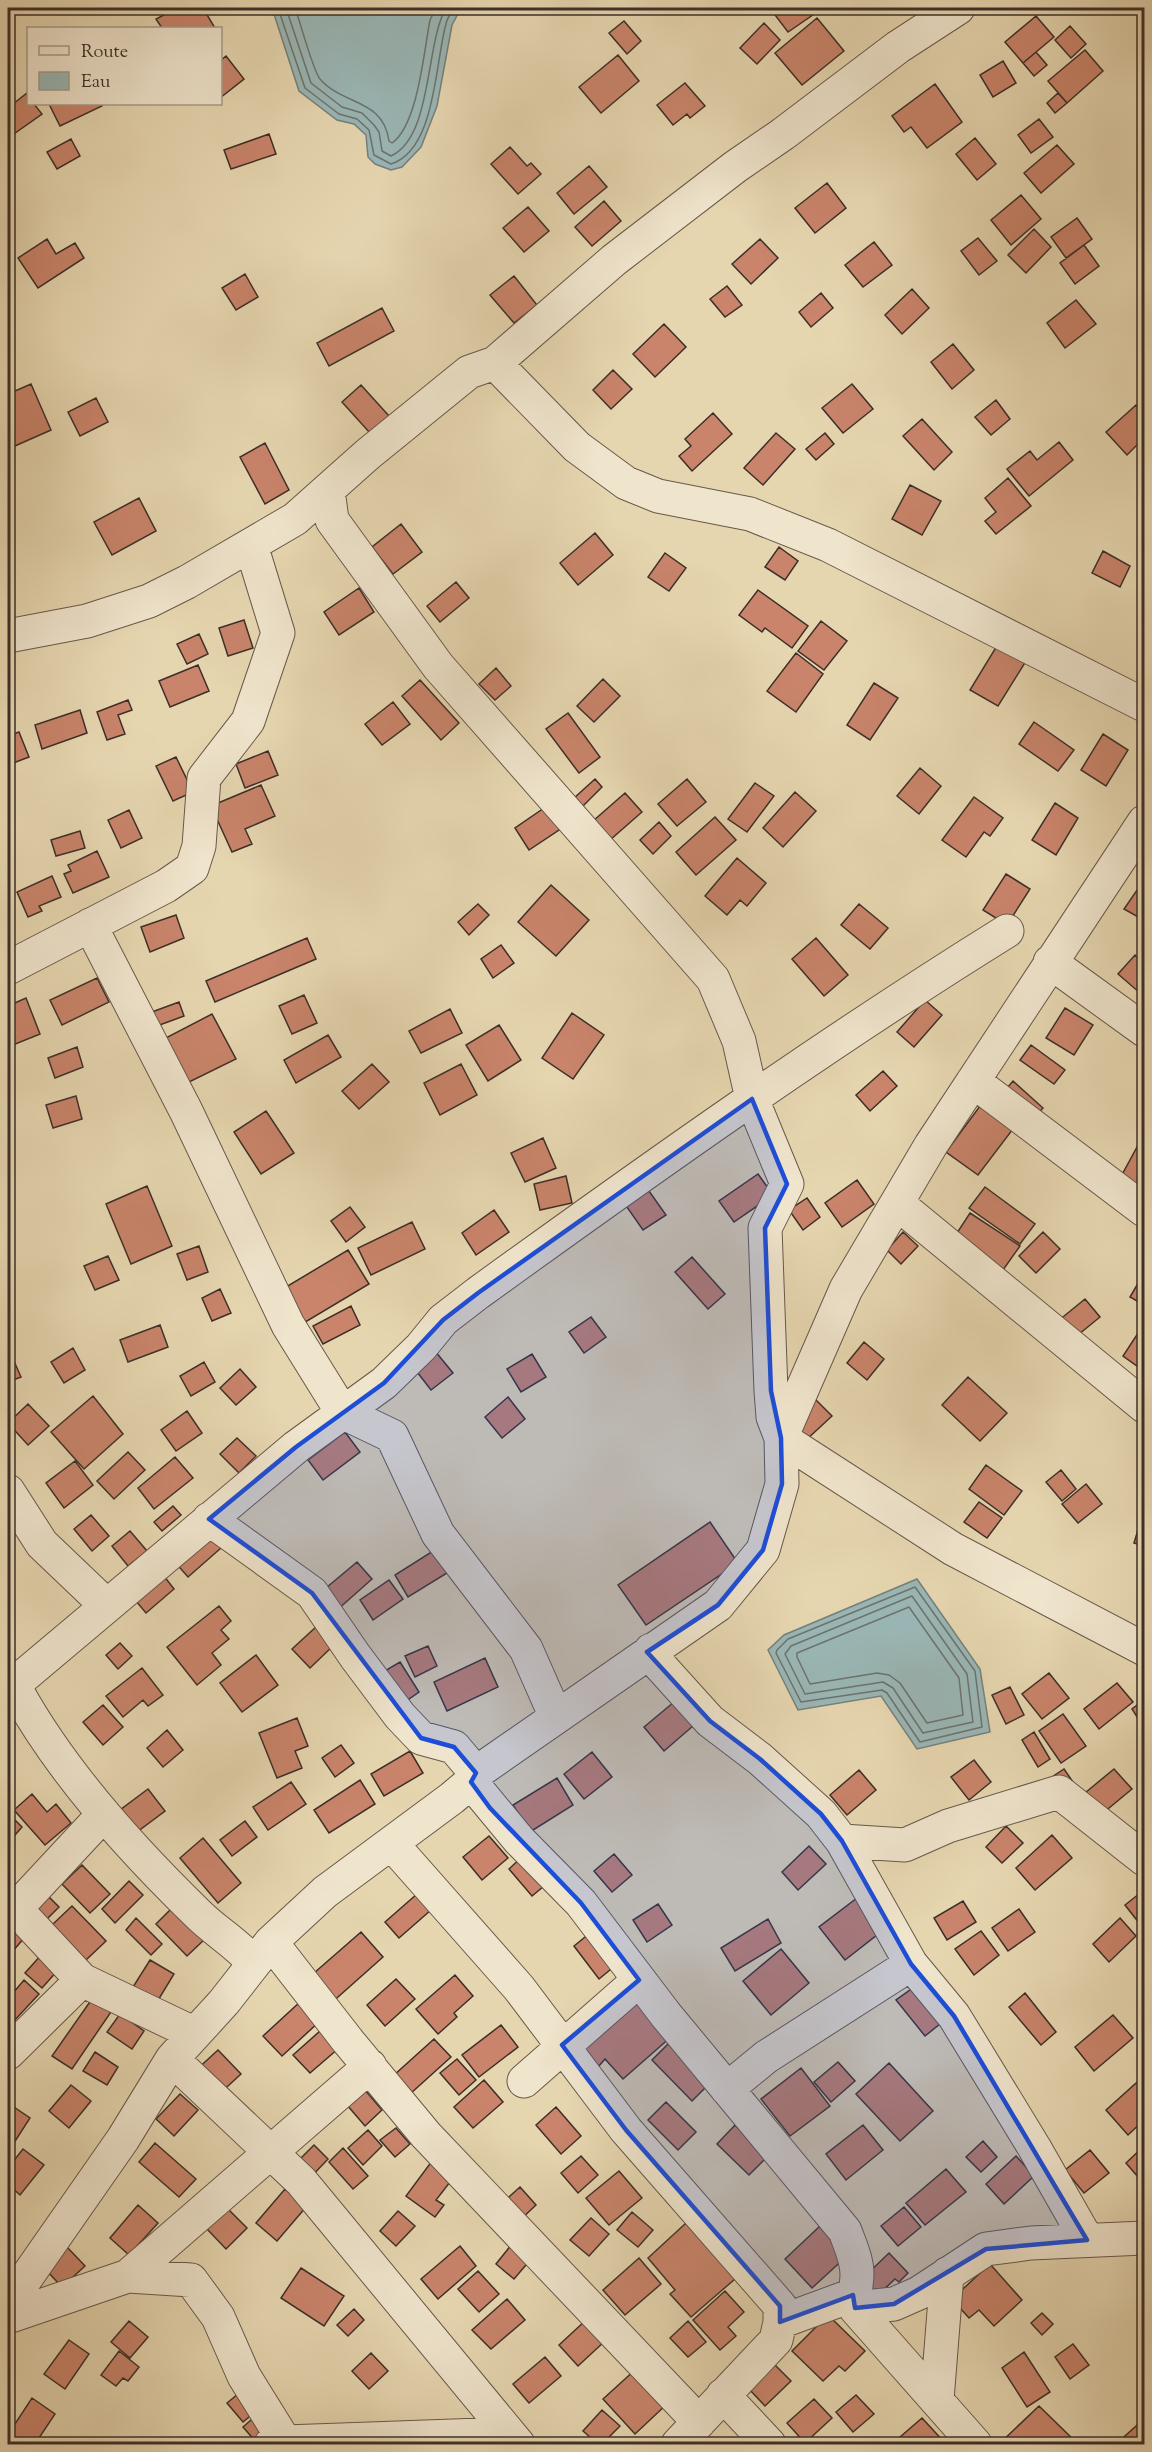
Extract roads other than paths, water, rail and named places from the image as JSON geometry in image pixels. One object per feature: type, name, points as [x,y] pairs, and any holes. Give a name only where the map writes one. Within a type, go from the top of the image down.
[{"type":"street","points":[[8,636],[87,621],[149,601],[295,519],[368,454],[469,372],[495,363],[614,260],[898,47],[958,8]]},
{"type":"street","points":[[495,363],[577,447],[626,483],[658,496],[750,514],[828,545],[1144,705]]},
{"type":"street","points":[[8,2304],[123,2139],[172,2059],[224,2002],[262,1952],[325,1892],[433,1814],[474,1777],[651,1650],[718,1605],[763,1550],[782,1484],[781,1438],[774,1417],[772,1400],[765,1228],[787,1184],[752,1099],[739,1041],[713,979],[438,666],[332,520],[328,490]]},
{"type":"street","points":[[8,968],[166,886],[192,868],[199,846],[204,778],[248,721],[278,633],[251,545]]},
{"type":"street","points":[[781,1438],[846,1288],[931,1145],[1144,822]]},
{"type":"street","points":[[90,925],[186,1111],[288,1325],[342,1412],[392,1436],[438,1534],[526,1649],[556,1717]]},
{"type":"street","points":[[391,1843],[519,1988],[626,2130],[780,2306],[780,2322],[776,2340],[688,2433],[426,2135],[369,2066],[262,1952],[237,1944],[200,1916],[117,1831],[13,1696],[19,1680],[296,1447],[384,1383],[421,1347],[443,1320],[478,1293],[752,1099],[939,973],[1006,932]]},
{"type":"street","points":[[1050,962],[1144,1030]]},
{"type":"street","points":[[973,1081],[1144,1210]]},
{"type":"street","points":[[898,1204],[1144,1406]]},
{"type":"street","points":[[781,1438],[953,1550],[1144,1649]]},
{"type":"street","points":[[8,1491],[42,1545],[107,1606]]},
{"type":"street","points":[[209,1519],[312,1593],[400,1716],[421,1738],[454,1747],[519,1840],[581,1903],[639,1980],[845,2231],[855,2257],[857,2273],[854,2301],[975,2445]]},
{"type":"street","points":[[651,1650],[654,1659],[710,1721],[760,1759],[821,1814],[842,1841],[911,1964],[954,2016],[1034,2147],[1087,2240]]},
{"type":"street","points":[[842,1841],[905,1845],[948,1826],[1059,1792],[1144,1859]]},
{"type":"street","points":[[104,1814],[11,1913],[82,1980],[194,2033]]},
{"type":"street","points":[[728,2089],[766,2057],[911,1964]]},
{"type":"street","points":[[8,2053],[82,1980]]},
{"type":"street","points":[[524,2081],[562,2045],[639,1980]]},
{"type":"street","points":[[172,2059],[301,2181],[514,2440]]},
{"type":"street","points":[[8,2317],[128,2276],[369,2066]]},
{"type":"street","points":[[780,2322],[854,2301],[894,2304],[919,2293],[986,2248],[1031,2243],[1144,2238]]},
{"type":"street","points":[[937,2400],[947,2274]]},
{"type":"street","points":[[128,2276],[191,2280],[218,2318],[278,2443],[514,2440]]},
{"type":"street","points":[[723,2395],[769,2445]]},
{"type":"water","points":[[272,8],[461,8],[452,25],[437,106],[421,147],[402,167],[391,170],[375,164],[368,157],[366,135],[354,124],[337,120],[299,91]]},
{"type":"water","points":[[917,1579],[980,1669],[990,1732],[917,1749],[881,1696],[798,1710],[768,1650],[784,1635]]}]
